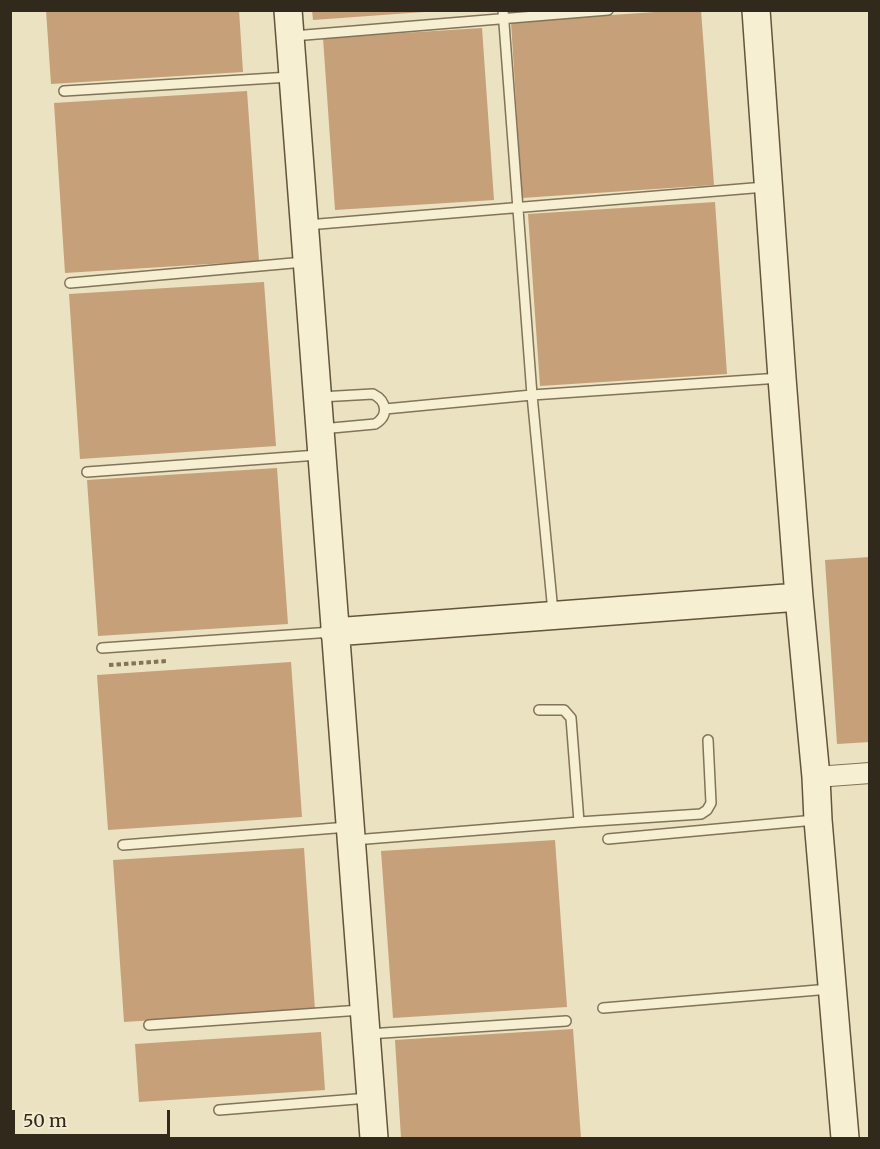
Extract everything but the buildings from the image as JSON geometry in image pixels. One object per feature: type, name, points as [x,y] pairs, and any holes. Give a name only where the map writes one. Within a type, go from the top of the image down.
[{"type":"street","points":[[756,10],[799,597],[845,1138]]},
{"type":"street","points":[[289,24],[374,1138]]},
{"type":"street","points":[[334,632],[799,597]]},
{"type":"street","points":[[816,777],[870,773]]},
{"type":"lane","points":[[289,24],[608,10]]},
{"type":"lane","points":[[503,15],[532,395],[553,615]]},
{"type":"lane","points":[[64,91],[293,77]]},
{"type":"lane","points":[[304,226],[769,187]]},
{"type":"lane","points":[[70,283],[307,262]]},
{"type":"lane","points":[[386,410],[532,395],[782,378]]},
{"type":"lane","points":[[87,472],[320,442],[375,424],[381,421],[386,410],[384,402],[373,394],[316,398]]},
{"type":"lane","points":[[102,648],[334,632]]},
{"type":"lane","points":[[538,710],[564,711],[571,718],[579,822]]},
{"type":"lane","points":[[123,845],[701,814],[711,803],[708,740]]},
{"type":"lane","points":[[608,839],[818,820]]},
{"type":"lane","points":[[603,1008],[832,989]]},
{"type":"lane","points":[[149,1025],[566,1021]]},
{"type":"lane","points":[[219,1110],[371,1098]]}]
